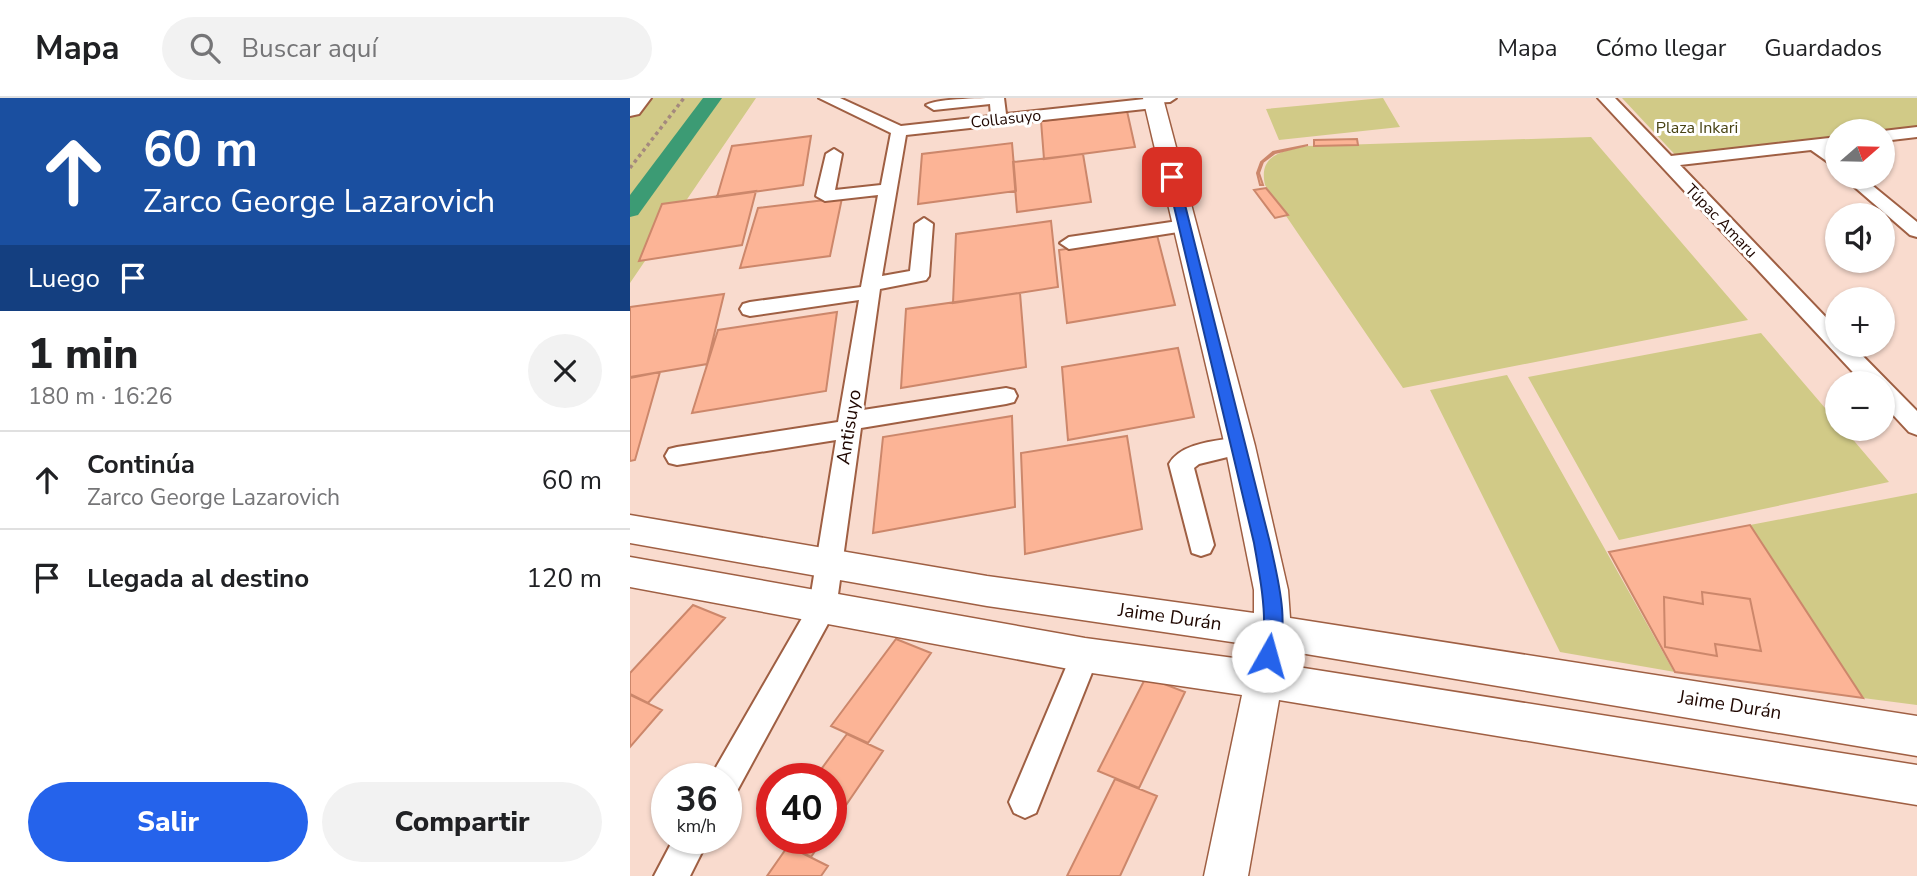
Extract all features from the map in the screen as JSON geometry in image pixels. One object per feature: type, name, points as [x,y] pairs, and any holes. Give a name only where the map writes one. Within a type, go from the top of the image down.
[{"type":"highway","points":[[630,109],[639,98]]},
{"type":"street","points":[[827,98],[899,131]]},
{"type":"street","name":"Túpac Amaru","points":[[1606,98],[1825,329]]},
{"type":"street","points":[[934,105],[997,99],[999,120]]},
{"type":"street","points":[[1157,100],[1185,226],[1240,446],[1271,590],[1273,632],[1227,876]]},
{"type":"street","name":"Collasuyo","points":[[899,131],[1157,100]]},
{"type":"street","points":[[945,142],[1026,132],[1026,117]]},
{"type":"street","name":"Antisuyo","points":[[735,763],[822,608],[870,288],[899,131]]},
{"type":"street","points":[[1895,135],[1917,132]]},
{"type":"street","points":[[1666,162],[1825,143]]},
{"type":"street","points":[[1814,144],[1825,153]]},
{"type":"street","points":[[834,153],[825,196],[888,189]]},
{"type":"street","points":[[1866,189],[1917,231]]},
{"type":"street","points":[[750,309],[870,288],[919,276],[924,224]]},
{"type":"street","points":[[1069,243],[1185,226]]},
{"type":"street","name":"Túpac Amaru","points":[[1851,357],[1865,371]]},
{"type":"street","points":[[677,456],[1006,396]]},
{"type":"street","points":[[1895,403],[1917,426]]},
{"type":"street","points":[[1201,545],[1181,464],[1193,456],[1240,446]]},
{"type":"street","name":"Jaime Durán","points":[[630,529],[987,591],[1273,632],[1917,736]]},
{"type":"street","points":[[634,578],[1085,655],[1264,680],[1917,785]]},
{"type":"street","points":[[1025,802],[1085,655]]},
{"type":"street","points":[[671,876],[684,854]]},
{"type":"path","points":[[630,168],[684,98]]},
{"type":"green space","points":[[630,98],[756,98],[630,283]]},
{"type":"green space","points":[[1383,98],[1400,127],[1279,140],[1266,109]]},
{"type":"green space","name":"Plaza Inkari","points":[[1622,98],[1917,98],[1917,133],[1895,132],[1895,119],[1825,119],[1825,143],[1680,160]]},
{"type":"green space","points":[[1591,137],[1748,320],[1403,388],[1265,185],[1265,167],[1269,160],[1282,152],[1308,146]]},
{"type":"green space","points":[[1761,333],[1825,408],[1825,441],[1854,441],[1889,482],[1619,540],[1528,377]]},
{"type":"green space","points":[[1507,375],[1674,672],[1560,652],[1430,390]]},
{"type":"green space","points":[[1917,493],[1917,705],[1863,698],[1750,525]]},
{"type":"building","points":[[1127,111],[1135,147],[1044,159],[1041,121]]},
{"type":"building","points":[[811,136],[803,185],[717,197],[732,146]]},
{"type":"building","points":[[1357,139],[1358,145],[1314,146],[1314,140]]},
{"type":"building","points":[[1012,143],[1016,191],[918,204],[922,154]]},
{"type":"building","points":[[1308,145],[1275,153],[1263,162],[1259,173],[1263,185],[1260,185],[1257,173],[1261,162],[1273,152]]},
{"type":"building","points":[[1083,154],[1091,202],[1017,212],[1013,162]]},
{"type":"building","points":[[1266,188],[1288,215],[1275,218],[1254,190]]},
{"type":"building","points":[[756,191],[742,245],[639,261],[662,204]]},
{"type":"building","points":[[842,198],[830,256],[740,268],[758,208]]},
{"type":"building","points":[[1051,221],[1058,287],[953,303],[956,234]]},
{"type":"building","points":[[1157,235],[1175,305],[1067,323],[1059,250]]},
{"type":"building","points":[[1020,293],[1026,367],[901,388],[906,309]]},
{"type":"building","points":[[724,294],[707,364],[630,377],[630,307]]},
{"type":"building","points":[[837,312],[826,391],[692,413],[718,330]]},
{"type":"building","points":[[1178,348],[1194,417],[1068,440],[1062,367]]},
{"type":"building","points":[[660,372],[635,460],[630,461],[630,378]]},
{"type":"building","points":[[1012,416],[1015,507],[873,533],[883,437]]},
{"type":"building","points":[[1127,436],[1142,529],[1025,554],[1021,453]]},
{"type":"building","points":[[1750,525],[1863,698],[1675,672],[1609,552]]},
{"type":"building","points":[[1702,592],[1750,599],[1761,651],[1715,644],[1717,656],[1665,647],[1664,597],[1703,604]]},
{"type":"building","points":[[693,605],[725,618],[648,703],[630,694],[630,673]]},
{"type":"building","points":[[896,639],[931,653],[868,743],[831,726]]},
{"type":"building","points":[[1146,677],[1185,692],[1139,788],[1098,771]]},
{"type":"building","points":[[630,695],[662,710],[630,747]]},
{"type":"building","points":[[847,734],[883,751],[847,804],[847,763],[826,763]]},
{"type":"building","points":[[1115,779],[1157,796],[1120,876],[1067,876]]},
{"type":"building","points":[[782,854],[804,854],[828,866],[821,876],[767,876]]},
{"type":"waterway","points":[[630,210],[713,98]]},
{"type":"route","points":[[1172,177],[1262,543],[1271,590],[1273,632],[1268,656]]}]
